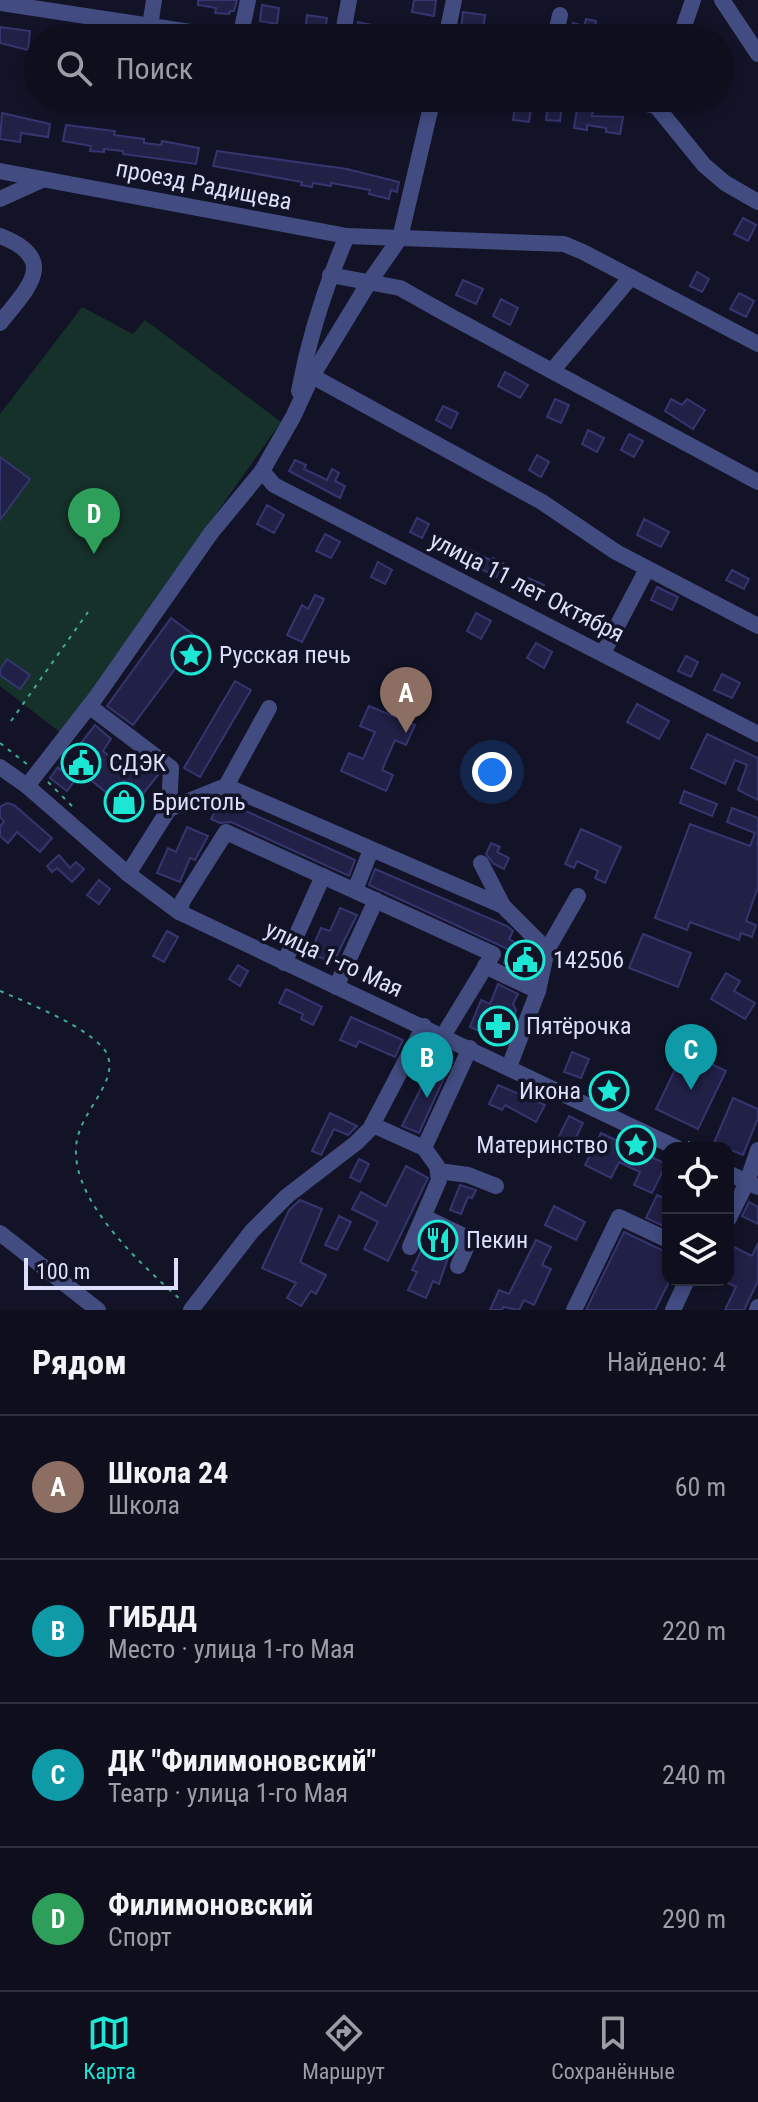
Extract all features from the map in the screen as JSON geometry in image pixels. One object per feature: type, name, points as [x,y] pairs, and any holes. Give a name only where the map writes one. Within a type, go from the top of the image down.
[{"type":"street","points":[[150,24],[154,0]]},
{"type":"street","points":[[243,24],[248,0]]},
{"type":"street","points":[[345,24],[349,0]]},
{"type":"street","points":[[449,24],[454,0]]},
{"type":"street","points":[[685,24],[693,0]]},
{"type":"street","points":[[722,0],[758,54]]},
{"type":"street","points":[[0,3],[29,4],[139,24]]},
{"type":"street","points":[[558,24],[560,15]]},
{"type":"street","points":[[27,786],[89,706],[211,533],[262,471],[312,376],[400,238],[430,112]]},
{"type":"street","points":[[665,112],[704,165],[725,183],[758,202]]},
{"type":"street","name":"проезд Радищева","points":[[0,171],[347,236],[564,244],[758,344]]},
{"type":"street","points":[[0,199],[44,179]]},
{"type":"street","points":[[0,236],[17,243],[33,257],[36,269],[28,288],[0,323]]},
{"type":"street","points":[[293,417],[303,363],[330,275],[347,236]]},
{"type":"street","points":[[330,275],[400,288],[421,297],[758,482]]},
{"type":"street","points":[[552,371],[631,277]]},
{"type":"street","points":[[312,376],[542,502],[616,552],[758,626]]},
{"type":"street","name":"улица 11 лет Октября","points":[[262,471],[274,485],[758,734]]},
{"type":"street","points":[[603,653],[647,569]]},
{"type":"street","points":[[89,706],[171,768],[169,809],[128,874]]},
{"type":"street","points":[[169,809],[226,786],[269,708]]},
{"type":"street","name":"улица 1-го Мая","points":[[0,767],[27,786],[128,874],[179,912],[665,1142]]},
{"type":"street","points":[[226,786],[503,906]]},
{"type":"street","points":[[179,912],[183,900],[226,832],[493,954],[443,1036]]},
{"type":"street","points":[[355,890],[371,850]]},
{"type":"street","points":[[481,863],[503,906],[547,950]]},
{"type":"street","points":[[284,963],[323,876]]},
{"type":"street","points":[[509,1067],[538,991],[547,950],[578,896]]},
{"type":"street","points":[[336,987],[376,900]]},
{"type":"street","points":[[485,966],[538,991]]},
{"type":"street","points":[[192,1310],[252,1231],[278,1204],[302,1182],[356,1143],[373,1125],[424,1026]]},
{"type":"street","points":[[424,1148],[470,1048]]},
{"type":"street","points":[[373,1125],[424,1148],[439,1171],[437,1186],[410,1247]]},
{"type":"street","points":[[732,1214],[753,1185],[758,1150]]},
{"type":"street","points":[[439,1171],[468,1175],[496,1186]]},
{"type":"street","points":[[734,1176],[753,1185]]},
{"type":"street","points":[[424,1217],[464,1236],[466,1248],[458,1266]]},
{"type":"street","points":[[574,1310],[619,1217],[662,1237]]},
{"type":"street","points":[[0,1233],[98,1310]]},
{"type":"street","points":[[673,1310],[684,1286]]},
{"type":"path","points":[[11,721],[88,612]]},
{"type":"path","points":[[0,991],[42,1008],[106,1051],[110,1067],[107,1081],[79,1132],[76,1148],[79,1173],[89,1199],[110,1227],[192,1310]]},
{"type":"green space","points":[[82,307],[133,334],[145,320],[281,422],[61,733],[0,686],[0,414]]},
{"type":"building","points":[[198,0],[237,0],[234,11],[229,14],[215,13],[216,8],[198,5]]},
{"type":"building","points":[[414,0],[436,0],[434,16],[412,12]]},
{"type":"building","points":[[262,5],[279,8],[277,24],[260,21]]},
{"type":"building","points":[[463,12],[485,15],[484,24],[462,24]]},
{"type":"building","points":[[307,15],[327,18],[326,24],[306,24]]},
{"type":"building","points":[[586,19],[596,21],[596,24],[585,24]]},
{"type":"building","points":[[0,27],[24,30],[24,49],[0,43]]},
{"type":"building","points":[[514,112],[531,112],[529,122],[513,120]]},
{"type":"building","points":[[547,112],[561,112],[560,121],[546,120]]},
{"type":"building","points":[[577,112],[623,117],[620,134],[587,125],[587,130],[574,128]]},
{"type":"building","points":[[2,113],[50,124],[48,137],[21,133],[20,142],[0,139]]},
{"type":"building","points":[[66,125],[115,131],[114,135],[144,139],[144,143],[161,145],[162,141],[199,148],[196,164],[123,154],[123,151],[90,151],[91,146],[63,141]]},
{"type":"building","points":[[217,151],[347,169],[399,182],[397,192],[391,190],[389,199],[369,194],[370,190],[331,183],[331,186],[313,183],[312,187],[301,185],[302,182],[213,166]]},
{"type":"building","points":[[743,218],[756,225],[748,241],[734,234]]},
{"type":"building","points":[[697,272],[709,279],[702,292],[690,286]]},
{"type":"building","points":[[463,280],[483,289],[476,304],[456,295]]},
{"type":"building","points":[[739,293],[754,301],[746,317],[730,309]]},
{"type":"building","points":[[501,299],[518,308],[510,325],[493,316]]},
{"type":"building","points":[[505,372],[528,385],[520,398],[498,386]]},
{"type":"building","points":[[555,399],[569,405],[561,423],[547,417]]},
{"type":"building","points":[[671,399],[682,405],[687,399],[705,410],[693,429],[665,411]]},
{"type":"building","points":[[443,406],[458,413],[451,428],[436,420]]},
{"type":"building","points":[[588,430],[604,438],[597,452],[582,444]]},
{"type":"building","points":[[629,434],[643,441],[634,457],[621,450]]},
{"type":"building","points":[[537,455],[549,462],[541,477],[529,470]]},
{"type":"building","points":[[0,457],[30,479],[0,520]]},
{"type":"building","points":[[295,460],[306,465],[304,469],[327,480],[332,469],[339,473],[335,481],[345,486],[340,498],[289,471]]},
{"type":"building","points":[[267,505],[284,515],[274,533],[257,524]]},
{"type":"building","points":[[417,518],[429,524],[422,538],[410,532]]},
{"type":"building","points":[[644,519],[669,532],[661,547],[637,535]]},
{"type":"building","points":[[325,534],[340,542],[331,558],[316,551]]},
{"type":"building","points":[[462,546],[503,563],[496,577],[457,556]]},
{"type":"building","points":[[378,562],[392,570],[385,584],[371,577]]},
{"type":"building","points":[[732,570],[749,579],[744,589],[726,580]]},
{"type":"building","points":[[528,578],[544,585],[538,597],[523,590]]},
{"type":"building","points":[[657,587],[678,597],[672,610],[651,600]]},
{"type":"building","points":[[315,595],[324,599],[302,642],[287,635],[302,605],[308,609]]},
{"type":"building","points":[[476,613],[491,621],[481,639],[467,631]]},
{"type":"building","points":[[171,618],[198,638],[133,725],[107,706]]},
{"type":"building","points":[[536,643],[552,652],[544,668],[527,658]]},
{"type":"building","points":[[686,656],[698,662],[691,677],[678,671]]},
{"type":"building","points":[[7,659],[30,675],[20,689],[0,675]]},
{"type":"building","points":[[722,674],[740,683],[732,698],[714,690]]},
{"type":"building","points":[[235,681],[251,690],[200,777],[184,768]]},
{"type":"building","points":[[637,704],[669,721],[659,739],[627,722]]},
{"type":"building","points":[[369,706],[415,725],[406,745],[395,740],[382,770],[393,775],[386,791],[341,771],[349,753],[363,759],[375,732],[360,726]]},
{"type":"building","points":[[95,725],[111,739],[103,751],[131,774],[142,761],[158,775],[129,811],[81,772],[67,791],[50,778],[58,767],[60,770]]},
{"type":"building","points":[[707,734],[758,758],[758,800],[738,790],[747,765],[735,760],[725,784],[691,768]]},
{"type":"building","points":[[684,791],[717,804],[712,816],[680,803]]},
{"type":"building","points":[[221,800],[355,860],[349,876],[231,822],[220,823],[211,819]]},
{"type":"building","points":[[7,803],[14,805],[52,838],[40,852],[17,832],[8,843],[0,836],[0,826],[4,822],[0,817],[0,807]]},
{"type":"building","points":[[732,808],[758,818],[758,887],[746,921],[756,925],[752,937],[741,933],[739,940],[690,922],[687,930],[655,918],[690,824],[750,846],[755,833],[727,822]]},
{"type":"building","points":[[187,827],[208,836],[195,860],[190,858],[180,882],[157,873],[168,848],[176,852]]},
{"type":"building","points":[[581,829],[621,847],[605,883],[595,878],[598,871],[577,861],[574,868],[565,864]]},
{"type":"building","points":[[491,843],[500,847],[497,852],[509,858],[504,869],[494,864],[486,854]]},
{"type":"building","points":[[59,855],[70,868],[76,862],[84,869],[72,882],[57,868],[52,872],[47,866]]},
{"type":"building","points":[[375,869],[507,926],[513,931],[509,939],[534,953],[525,973],[504,963],[510,950],[369,885]]},
{"type":"building","points":[[99,880],[110,889],[99,904],[87,895]]},
{"type":"building","points":[[340,908],[357,915],[333,963],[310,953],[321,928],[330,931]]},
{"type":"building","points":[[167,931],[178,937],[164,962],[153,956]]},
{"type":"building","points":[[643,934],[691,953],[678,987],[629,968]]},
{"type":"building","points":[[238,965],[248,971],[240,986],[229,979]]},
{"type":"building","points":[[726,973],[740,981],[734,991],[755,1003],[745,1019],[711,999]]},
{"type":"building","points":[[498,984],[518,994],[513,1004],[516,1010],[514,1017],[502,1012],[494,1029],[499,1030],[496,1038],[470,1027],[481,1000],[490,1004]]},
{"type":"building","points":[[286,989],[322,1007],[313,1025],[301,1019],[303,1014],[279,1003]]},
{"type":"building","points":[[351,1017],[403,1040],[395,1057],[359,1041],[356,1047],[340,1040]]},
{"type":"building","points":[[684,1051],[726,1071],[698,1129],[656,1109]]},
{"type":"building","points":[[572,1052],[589,1059],[581,1078],[564,1072]]},
{"type":"building","points":[[436,1058],[450,1065],[419,1133],[402,1126]]},
{"type":"building","points":[[605,1072],[626,1082],[619,1098],[598,1089]]},
{"type":"building","points":[[498,1085],[545,1105],[536,1122],[505,1105],[502,1110],[489,1104]]},
{"type":"building","points":[[733,1098],[758,1109],[758,1118],[743,1155],[734,1151],[734,1142],[714,1142]]},
{"type":"building","points":[[330,1113],[357,1126],[348,1135],[334,1129],[321,1155],[312,1151]]},
{"type":"building","points":[[569,1116],[583,1123],[572,1146],[558,1138]]},
{"type":"building","points":[[601,1133],[662,1162],[662,1172],[652,1193],[634,1185],[640,1172],[619,1162],[611,1178],[585,1165]]},
{"type":"building","points":[[359,1159],[369,1164],[360,1182],[350,1177]]},
{"type":"building","points":[[406,1166],[428,1178],[388,1261],[364,1249],[378,1222],[352,1209],[361,1192],[386,1206]]},
{"type":"building","points":[[460,1185],[476,1190],[472,1198],[468,1197],[461,1214],[450,1210]]},
{"type":"building","points":[[657,1195],[662,1197],[662,1225],[646,1218]]},
{"type":"building","points":[[300,1200],[322,1209],[300,1262],[326,1275],[316,1294],[311,1291],[301,1306],[287,1298],[296,1283],[262,1268],[289,1210]]},
{"type":"building","points":[[749,1202],[758,1207],[758,1224],[742,1216]]},
{"type":"building","points":[[554,1206],[585,1222],[576,1240],[545,1225]]},
{"type":"building","points":[[339,1216],[351,1222],[337,1250],[325,1245]]},
{"type":"building","points":[[624,1232],[662,1250],[662,1286],[667,1286],[655,1310],[586,1310]]},
{"type":"building","points":[[435,1234],[453,1243],[439,1284],[433,1281],[426,1298],[408,1290],[417,1272],[412,1270],[422,1249],[427,1252]]},
{"type":"building","points":[[536,1240],[551,1247],[542,1265],[551,1269],[534,1305],[524,1300],[519,1310],[503,1307],[502,1310],[490,1310],[499,1290],[509,1294]]},
{"type":"building","points":[[758,1243],[758,1281],[744,1310],[725,1310],[736,1287],[734,1247],[752,1256]]},
{"type":"place","name":"Филимоновский","points":[[94,554]]},
{"type":"place","name":"Русская печь","points":[[191,655]]},
{"type":"place","name":"Школа 24","points":[[406,733]]},
{"type":"place","name":"СДЭК","points":[[81,763]]},
{"type":"place","name":"Бристоль","points":[[124,802]]},
{"type":"place","name":"142506","points":[[525,960]]},
{"type":"place","name":"Пятёрочка","points":[[498,1026]]},
{"type":"place","name":"ДК \"Филимоновский\"","points":[[691,1090]]},
{"type":"place","name":"Икона","points":[[609,1091]]},
{"type":"place","name":"ГИБДД","points":[[427,1098]]},
{"type":"place","name":"Материнство","points":[[636,1145]]},
{"type":"place","name":"Пекин","points":[[438,1240]]}]
